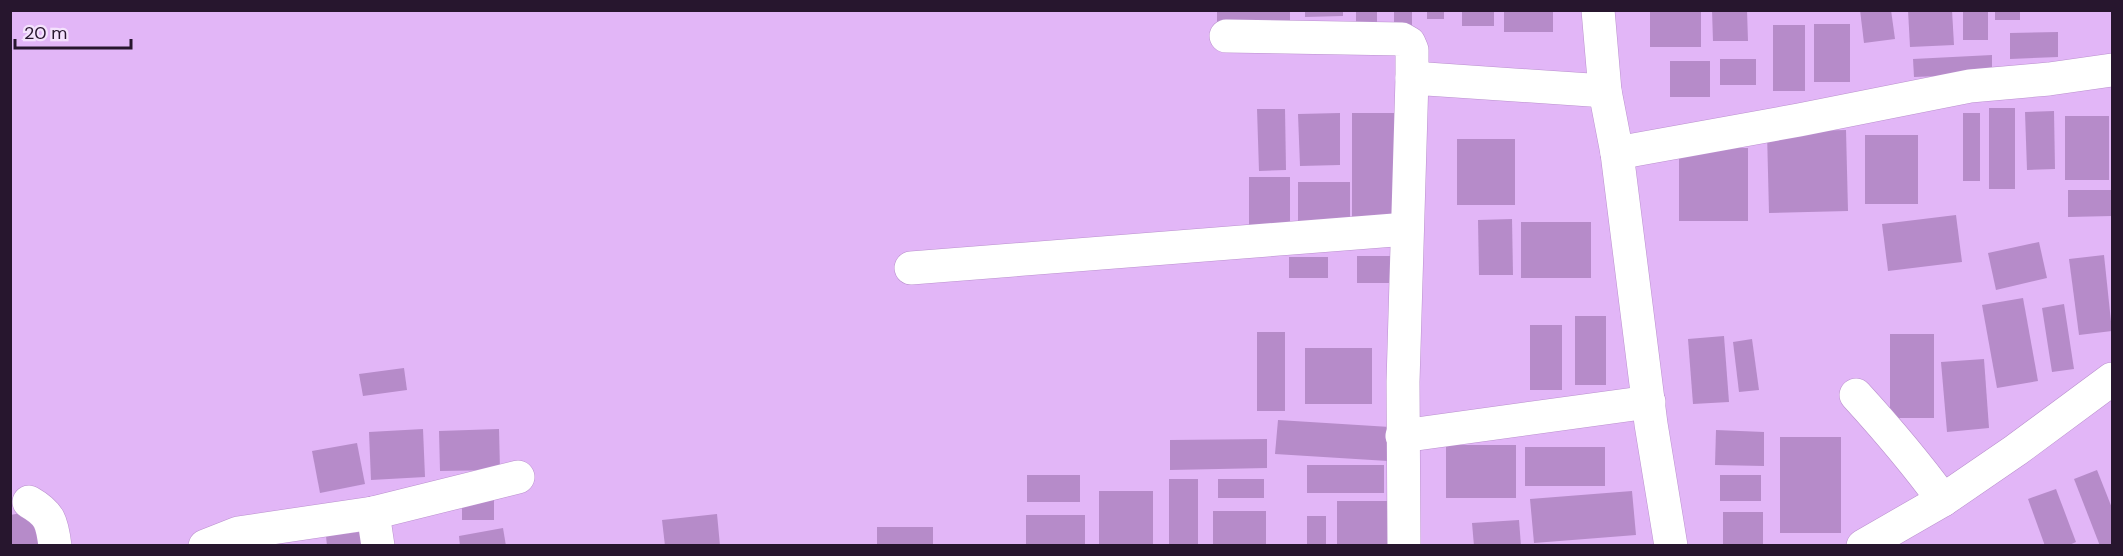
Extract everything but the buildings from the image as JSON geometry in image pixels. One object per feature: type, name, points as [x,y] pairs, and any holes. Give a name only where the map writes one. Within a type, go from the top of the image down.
[{"type":"street","points":[[1598,10],[1605,91],[1617,153],[1649,402],[1671,546]]},
{"type":"street","points":[[1226,36],[1402,39],[1409,43],[1412,50],[1402,436],[1404,546]]},
{"type":"street","points":[[1617,153],[1970,86],[2049,79],[2112,70]]},
{"type":"street","points":[[1412,78],[1605,91]]},
{"type":"street","points":[[911,268],[1407,229]]},
{"type":"street","points":[[1863,546],[1943,500],[2016,450],[2112,379]]},
{"type":"street","points":[[1856,395],[1882,422],[1943,500]]},
{"type":"street","points":[[1402,436],[1649,402]]},
{"type":"street","points":[[205,546],[238,533],[373,513],[518,477]]},
{"type":"street","points":[[28,501],[42,509],[51,522],[55,546]]},
{"type":"street","points":[[373,513],[378,546]]}]
